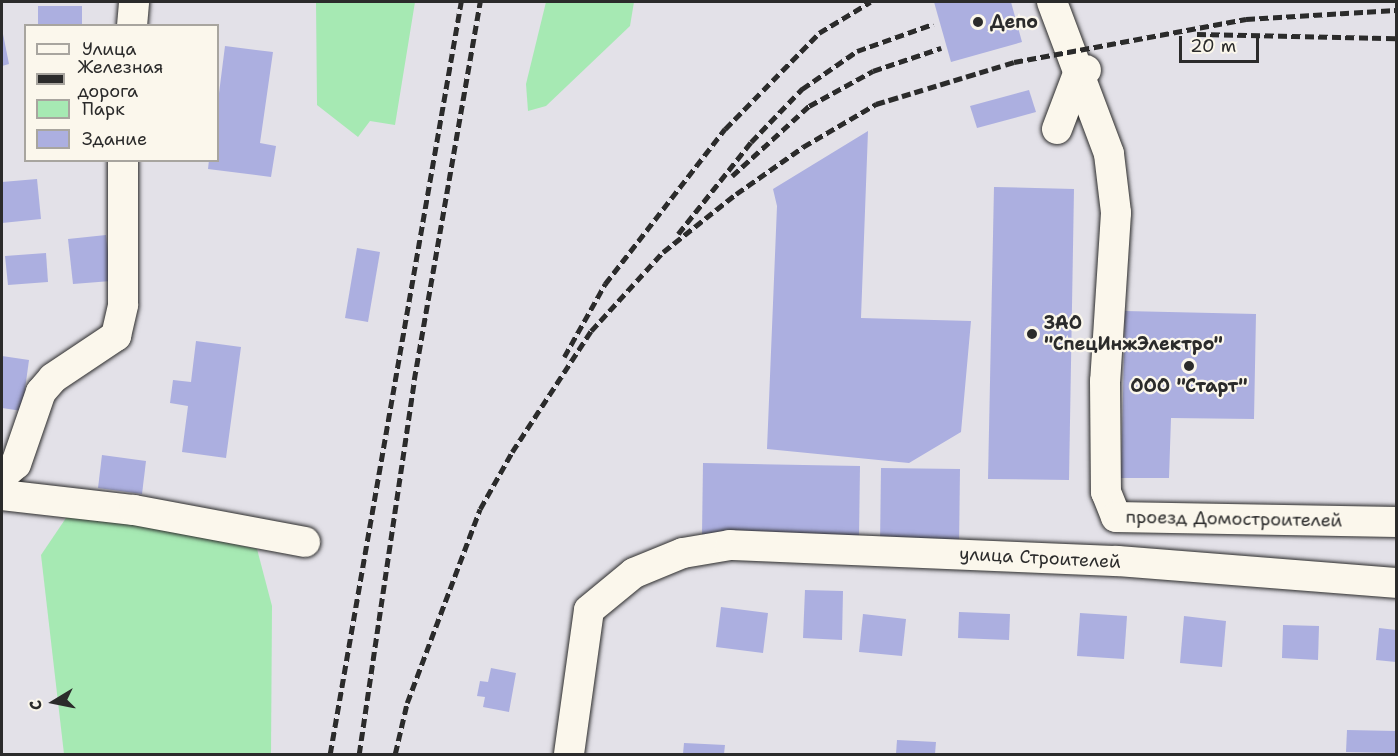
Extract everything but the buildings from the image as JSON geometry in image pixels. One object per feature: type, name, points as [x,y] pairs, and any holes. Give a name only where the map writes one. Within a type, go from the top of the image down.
[{"type":"street","points":[[132,24],[134,2]]},
{"type":"street","points":[[1052,2],[1082,63],[1057,129]]},
{"type":"street","name":"проезд Домостроителей","points":[[1082,63],[1109,154],[1116,213],[1105,414],[1106,492],[1116,517],[1396,522]]},
{"type":"street","points":[[2,476],[16,464],[41,392],[53,378],[116,336],[123,305],[123,162]]},
{"type":"street","points":[[2,495],[134,510],[305,542]]},
{"type":"street","name":"улица Строителей","points":[[569,754],[589,610],[634,573],[683,553],[730,545],[1117,561],[1396,583]]},
{"type":"green space","points":[[316,2],[415,2],[395,125],[370,121],[358,137],[317,105]]},
{"type":"green space","points":[[546,2],[634,2],[630,26],[546,106],[528,111],[526,84]]},
{"type":"green space","points":[[68,515],[130,522],[257,549],[272,606],[271,754],[64,754],[41,555]]},
{"type":"railway","points":[[330,754],[461,2]]},
{"type":"railway","points":[[359,754],[414,380],[480,2]]},
{"type":"railway","points":[[564,357],[605,284],[725,129],[819,33],[870,2]]},
{"type":"railway","points":[[395,754],[407,703],[480,509],[512,452],[591,331],[663,252],[736,194],[803,147],[876,104],[1014,62],[1246,19],[1396,10]]},
{"type":"railway","points":[[678,234],[751,142],[802,89],[857,51],[933,24]]},
{"type":"railway","points":[[1197,34],[1396,38]]},
{"type":"railway","points":[[732,176],[809,106],[873,71],[941,48]]},
{"type":"place","name":"Депо","points":[[978,22]]},
{"type":"place","name":"ЗАО \"СпецИнжЭлектро\"","points":[[1032,334]]},
{"type":"place","name":"ООО \"Старт\"","points":[[1189,366]]}]
